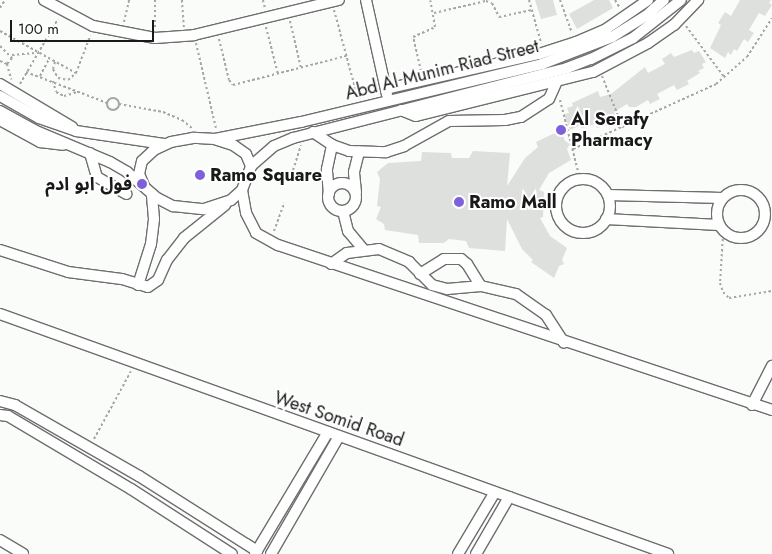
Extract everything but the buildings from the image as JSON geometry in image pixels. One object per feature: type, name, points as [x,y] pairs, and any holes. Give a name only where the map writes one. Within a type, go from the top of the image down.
[{"type":"street","points":[[44,0],[62,12],[93,26],[122,34],[155,38],[190,35],[335,1]]},
{"type":"street","points":[[366,0],[387,94],[396,111]]},
{"type":"street","points":[[387,94],[424,80],[542,57],[606,29],[648,0]]},
{"type":"street","name":"Abd Al Munim Riad Street","points":[[216,138],[360,106],[387,94],[542,57],[612,37],[646,16],[664,0]]},
{"type":"street","name":"Abd Al Munim Riad Street","points":[[251,166],[274,146],[309,133],[396,111],[453,102],[590,59],[646,30],[681,0]]},
{"type":"street","points":[[453,102],[556,83],[599,69],[648,43],[680,18],[698,0]]},
{"type":"street","points":[[309,133],[332,145],[359,152],[386,152],[404,146],[450,121],[504,120],[521,117],[549,99],[556,83]]},
{"type":"street","points":[[0,84],[59,117],[76,131]]},
{"type":"street","points":[[0,96],[40,118],[76,131],[165,145],[203,138],[216,138],[233,144],[246,154],[251,166],[242,190],[184,238],[156,283],[148,287],[122,279],[68,272],[0,250]]},
{"type":"street","points":[[0,110],[34,130],[90,153],[127,172],[148,190],[173,206],[204,209],[231,200]]},
{"type":"street","points":[[0,120],[40,142],[71,146]]},
{"type":"street","points":[[138,285],[153,232],[148,190],[139,174],[142,161],[165,145]]},
{"type":"street","points":[[332,145],[326,169],[330,204],[343,211],[348,230],[362,249]]},
{"type":"street","points":[[343,211],[352,206],[356,192],[354,172],[359,152]]},
{"type":"street","points":[[90,153],[97,177],[127,194]]},
{"type":"street","points":[[580,179],[597,183],[608,195],[610,203],[606,219],[601,226],[586,233],[578,232],[563,224],[556,209],[556,200],[565,186],[580,179]]},
{"type":"street","points":[[329,194],[338,183],[348,184],[356,192]]},
{"type":"street","points":[[242,190],[250,222],[256,233],[271,242],[331,264],[752,405],[772,410]]},
{"type":"street","points":[[608,195],[722,198],[735,191],[750,192],[768,208],[768,222],[746,238],[730,236],[721,228],[716,211],[722,198]]},
{"type":"street","points":[[606,219],[721,228]]},
{"type":"street","points":[[331,264],[347,254],[362,249],[395,253],[432,285],[447,289],[481,286],[499,289],[532,303],[546,315],[564,342]]},
{"type":"street","points":[[420,274],[444,259],[461,259],[467,264],[481,286]]},
{"type":"street","points":[[427,296],[432,285]]},
{"type":"street","name":"West Somid Road","points":[[0,314],[135,365],[340,436],[668,554]]},
{"type":"street","points":[[752,405],[771,369]]},
{"type":"street","points":[[0,401],[15,405],[139,476],[256,553],[328,432]]},
{"type":"street","points":[[0,415],[8,416],[131,489],[232,554]]},
{"type":"street","points":[[271,554],[340,436]]},
{"type":"street","points":[[131,489],[139,476]]},
{"type":"street","points":[[458,554],[495,492]]},
{"type":"street","points":[[476,554],[510,497]]},
{"type":"street","points":[[0,540],[23,554]]},
{"type":"path","points":[[0,8],[5,0]]},
{"type":"path","points":[[122,34],[129,0]]},
{"type":"path","points":[[155,0],[155,38]]},
{"type":"path","points":[[182,0],[216,138]]},
{"type":"path","points":[[424,80],[413,37],[435,27],[434,13],[430,0]]},
{"type":"path","points":[[529,0],[542,57]]},
{"type":"path","points":[[560,0],[576,42]]},
{"type":"path","points":[[335,1],[346,56],[360,106]]},
{"type":"path","points":[[434,13],[486,1],[492,3],[499,17],[532,10]]},
{"type":"path","points":[[15,92],[62,12]]},
{"type":"path","points":[[288,12],[301,68]]},
{"type":"path","points":[[264,18],[278,74]]},
{"type":"path","points":[[680,18],[725,78]]},
{"type":"path","points":[[573,149],[707,90],[725,78],[746,57],[772,18]]},
{"type":"path","points":[[54,62],[53,69],[58,78],[68,80],[76,73],[93,26]]},
{"type":"path","points":[[217,29],[230,84],[278,74],[346,56]]},
{"type":"path","points":[[0,31],[49,60],[76,73]]},
{"type":"path","points":[[0,46],[12,55],[37,53]]},
{"type":"path","points":[[0,61],[10,63],[12,55]]},
{"type":"path","points":[[40,76],[49,60]]},
{"type":"path","points":[[599,69],[622,128]]},
{"type":"path","points":[[26,72],[53,80],[107,103],[112,110],[119,104],[148,108],[175,116],[203,138]]},
{"type":"path","points":[[53,80],[54,89],[64,96],[78,92]]},
{"type":"path","points":[[556,83],[580,179]]},
{"type":"path","points":[[107,103],[115,98],[119,104]]},
{"type":"path","points":[[293,170],[309,133]]},
{"type":"path","points":[[271,242],[284,203]]},
{"type":"path","points":[[721,228],[720,283],[723,292],[729,298],[772,291]]},
{"type":"path","points":[[90,448],[135,365]]},
{"type":"place","name":"Al Serafy Pharmacy","points":[[561,130]]},
{"type":"place","name":"Ramo Square","points":[[200,175]]},
{"type":"place","name":"فول ابو ادم","points":[[142,184]]},
{"type":"place","name":"Ramo Mall","points":[[459,202]]}]
